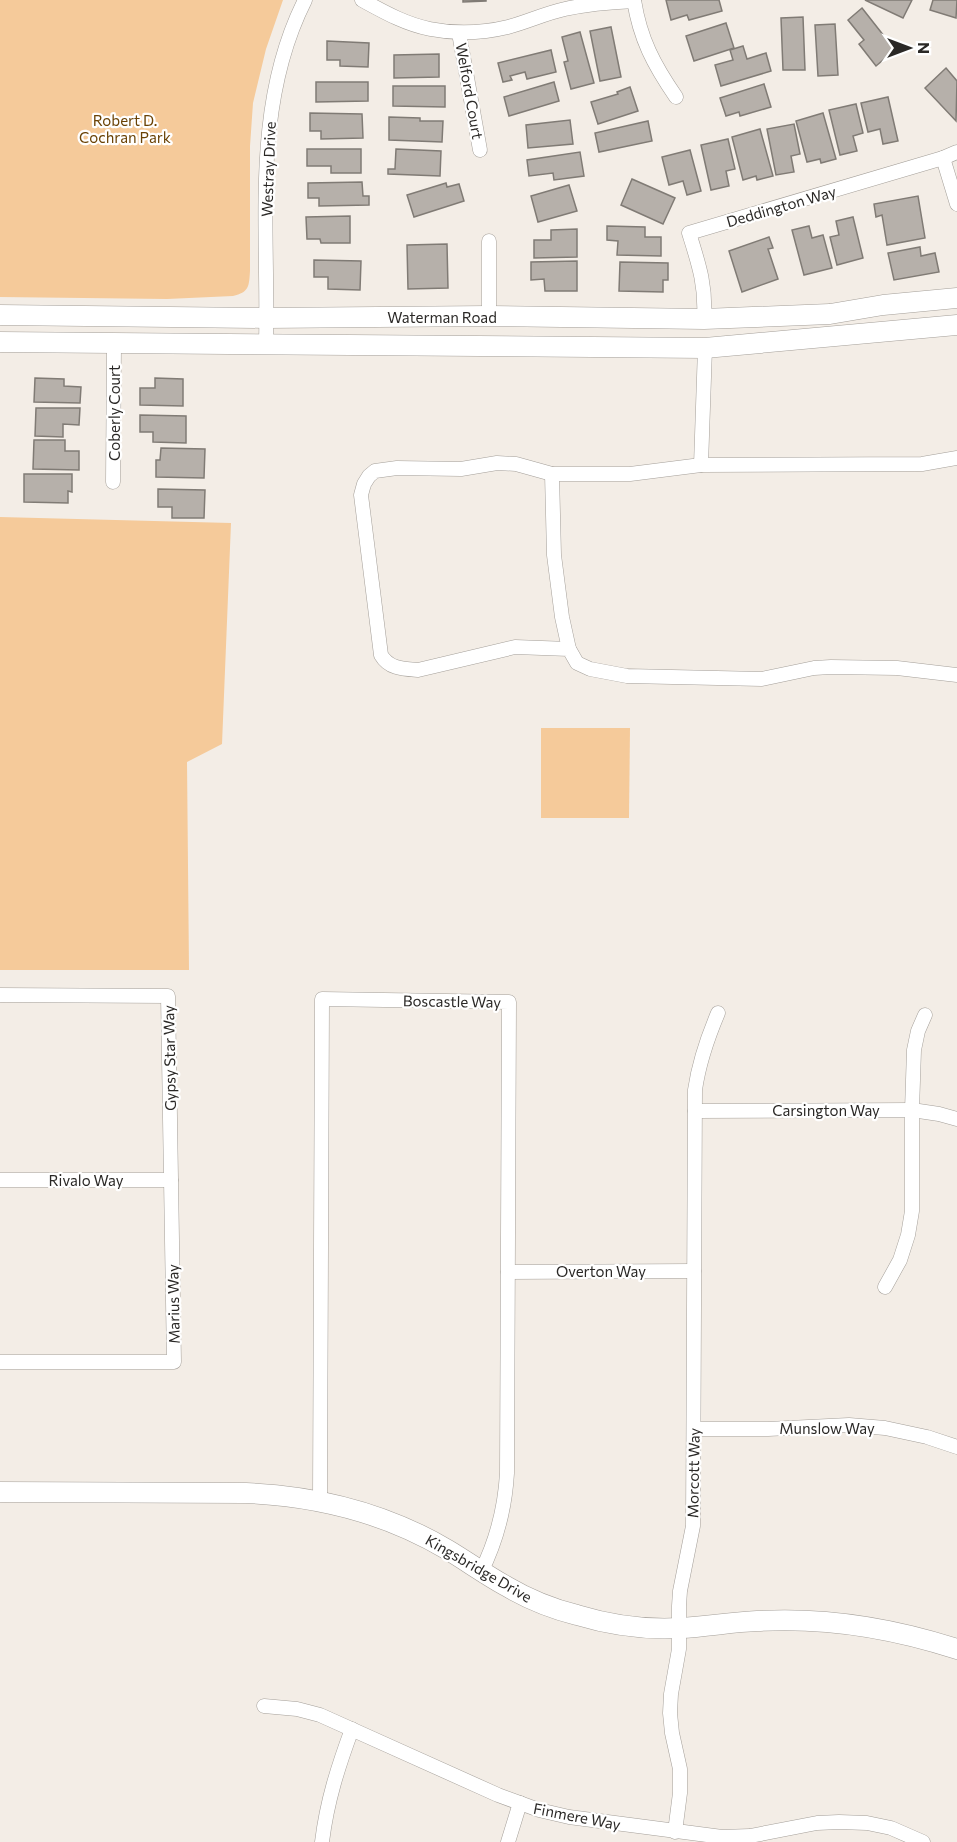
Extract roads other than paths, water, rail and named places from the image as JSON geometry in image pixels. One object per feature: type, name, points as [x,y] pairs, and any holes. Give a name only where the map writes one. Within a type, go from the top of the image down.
[{"type":"street","name":"Westray Drive","points":[[266,344],[266,163],[269,124],[276,82],[288,41],[305,0]]},
{"type":"street","points":[[362,0],[408,23],[459,33],[486,32],[509,27],[563,9],[634,0],[646,49],[659,74],[676,97]]},
{"type":"street","name":"Welford Court","points":[[459,33],[480,150]]},
{"type":"street","name":"Deddington Way","points":[[704,319],[705,296],[702,276],[689,232],[957,152]]},
{"type":"street","points":[[943,158],[957,204]]},
{"type":"street","points":[[489,241],[489,316]]},
{"type":"street","name":"Waterman Road","points":[[0,315],[704,319],[830,314],[883,305],[957,298]]},
{"type":"street","name":"Waterman Road","points":[[705,348],[726,334],[861,322],[883,305]]},
{"type":"street","name":"Waterman Road","points":[[0,342],[705,348],[957,325]]},
{"type":"street","name":"Coberly Court","points":[[113,482],[114,344]]},
{"type":"street","points":[[701,465],[705,348]]},
{"type":"street","points":[[569,649],[514,647],[418,670],[402,669],[384,660],[379,648],[362,495],[364,484],[369,476],[383,469],[461,469],[497,463],[516,464],[552,474],[630,474],[701,465],[922,464],[957,459]]},
{"type":"street","points":[[552,474],[554,555],[562,617],[569,649],[577,663],[590,669],[627,676],[762,678],[831,667],[897,668],[957,675]]},
{"type":"street","name":"Gypsy Star Way","points":[[0,995],[168,996],[171,1180]]},
{"type":"street","name":"Boscastle Way","points":[[320,1500],[322,999],[509,1002],[506,1492],[501,1521],[491,1552],[481,1572]]},
{"type":"street","name":"Morcott Way","points":[[675,1832],[680,1793],[680,1769],[670,1713],[671,1694],[679,1649],[680,1591],[693,1526],[696,1090],[699,1063],[718,1013]]},
{"type":"street","points":[[885,1287],[900,1260],[908,1235],[912,1211],[914,1050],[918,1031],[926,1016]]},
{"type":"street","name":"Carsington Way","points":[[695,1111],[912,1110],[957,1119]]},
{"type":"street","name":"Rivalo Way","points":[[0,1180],[171,1180]]},
{"type":"street","name":"Marius Way","points":[[0,1362],[174,1362],[171,1180]]},
{"type":"street","name":"Overton Way","points":[[508,1272],[694,1271]]},
{"type":"street","name":"Munslow Way","points":[[694,1430],[849,1425],[885,1428],[927,1437],[957,1447]]},
{"type":"street","name":"Kingsbridge Drive","points":[[0,1492],[246,1493],[280,1494],[320,1500],[370,1514],[412,1530],[507,1587],[542,1604],[576,1615],[647,1628],[679,1628],[757,1621],[801,1620],[846,1623],[890,1630],[957,1649]]},
{"type":"street","name":"Finmere Way","points":[[264,1706],[297,1709],[320,1715],[520,1803],[569,1817],[722,1837],[783,1837],[817,1823],[839,1821],[891,1828],[923,1842]]},
{"type":"street","points":[[322,1842],[326,1810],[352,1729]]},
{"type":"street","points":[[508,1842],[520,1803]]},
{"type":"park label","name":"Robert D. Cochran Park","points":[[125,128]]}]
